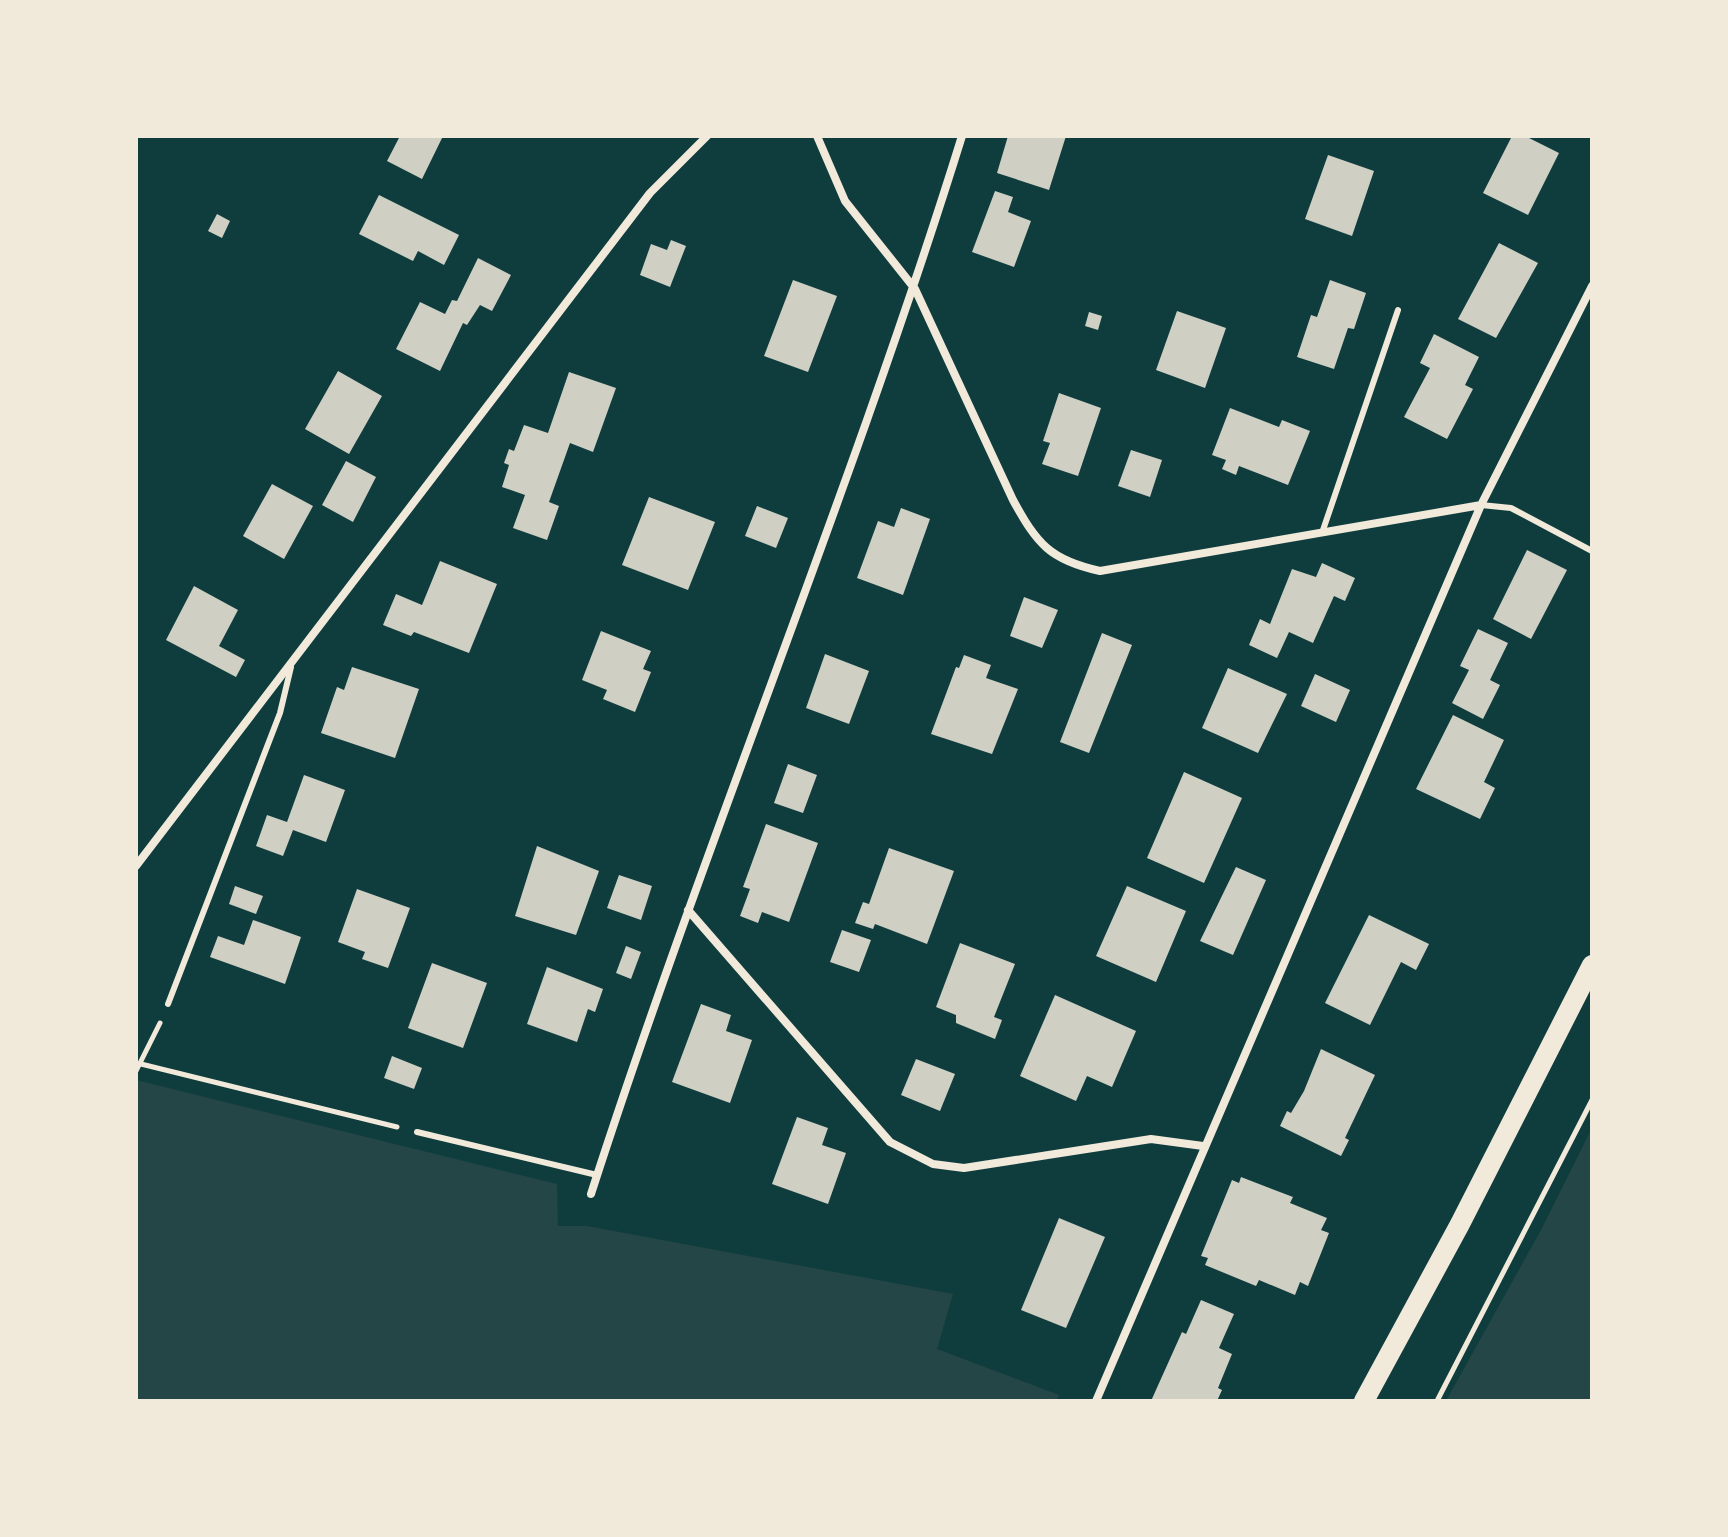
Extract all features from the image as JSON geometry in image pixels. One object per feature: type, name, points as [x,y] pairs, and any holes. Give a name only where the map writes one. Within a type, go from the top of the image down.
[{"type":"main road","points":[[1364,1401],[1460,1224],[1592,965]]},
{"type":"street","points":[[136,866],[650,193],[707,136]]},
{"type":"street","points":[[817,136],[845,201],[915,289],[1013,500],[1031,534],[1051,554],[1073,565],[1100,571],[1481,505]]},
{"type":"street","points":[[591,1194],[688,910],[915,289],[962,136]]},
{"type":"street","points":[[1096,1401],[1481,505],[1592,286]]},
{"type":"street","points":[[688,910],[851,1100],[890,1142],[912,1155],[933,1164],[964,1168],[1151,1139],[1203,1146]]},
{"type":"lane","points":[[1322,533],[1398,310]]},
{"type":"lane","points":[[1481,505],[1511,508],[1592,551]]},
{"type":"lane","points":[[168,1004],[280,713],[291,667]]},
{"type":"lane","points":[[417,1132],[597,1175]]},
{"type":"path","points":[[136,1071],[168,1004]]},
{"type":"path","points":[[141,1064],[417,1132]]},
{"type":"path","points":[[1437,1401],[1592,1100]]},
{"type":"shaded area","points":[[136,1080],[557,1184],[558,1226],[587,1226],[953,1294],[937,1349],[1059,1395],[1056,1401],[136,1401]]},
{"type":"shaded area","points":[[1592,1128],[1592,1401],[1446,1401],[1541,1230]]},
{"type":"building","points":[[400,136],[443,136],[422,179],[387,161]]},
{"type":"building","points":[[1008,136],[1066,136],[1049,190],[997,173]]},
{"type":"building","points":[[1512,136],[1525,136],[1559,153],[1528,215],[1483,193]]},
{"type":"building","points":[[1328,155],[1374,171],[1352,236],[1305,219]]},
{"type":"building","points":[[995,191],[1013,197],[1008,212],[1031,221],[1014,267],[972,252]]},
{"type":"building","points":[[379,195],[459,235],[444,265],[418,251],[413,261],[359,234]]},
{"type":"building","points":[[217,214],[230,221],[222,238],[208,231]]},
{"type":"building","points":[[671,240],[686,246],[670,287],[640,275],[651,244],[667,250]]},
{"type":"building","points":[[1499,243],[1538,263],[1496,338],[1458,319]]},
{"type":"building","points":[[478,258],[511,275],[492,311],[480,305],[467,325],[463,323],[440,371],[396,349],[420,302],[445,314],[452,300],[457,301]]},
{"type":"building","points":[[793,280],[837,296],[808,372],[764,356]]},
{"type":"building","points":[[1330,280],[1366,293],[1354,329],[1348,328],[1334,369],[1297,357],[1311,315],[1317,317]]},
{"type":"building","points":[[1177,311],[1226,328],[1205,388],[1156,370]]},
{"type":"building","points":[[1089,312],[1102,316],[1098,330],[1085,326]]},
{"type":"building","points":[[1434,334],[1479,357],[1465,385],[1473,389],[1447,439],[1404,417],[1430,368],[1420,363]]},
{"type":"building","points":[[338,371],[382,396],[349,454],[305,429]]},
{"type":"building","points":[[569,372],[616,388],[593,452],[570,443],[549,502],[559,506],[547,540],[513,528],[525,495],[502,487],[509,465],[504,463],[509,449],[514,451],[524,425],[548,433]]},
{"type":"building","points":[[1059,393],[1101,408],[1078,476],[1042,464],[1050,443],[1043,441]]},
{"type":"building","points":[[1230,408],[1279,427],[1282,420],[1310,431],[1288,485],[1239,466],[1236,475],[1222,469],[1226,460],[1212,455]]},
{"type":"building","points":[[1131,450],[1162,460],[1150,497],[1118,486]]},
{"type":"building","points":[[346,461],[376,477],[353,522],[322,505]]},
{"type":"building","points":[[272,484],[313,506],[284,559],[243,536]]},
{"type":"building","points":[[649,497],[715,522],[688,590],[622,565]]},
{"type":"building","points":[[757,506],[788,518],[776,548],[745,536]]},
{"type":"building","points":[[901,508],[930,519],[903,595],[857,578],[878,521],[894,527]]},
{"type":"building","points":[[1527,550],[1567,570],[1531,639],[1493,619]]},
{"type":"building","points":[[440,561],[497,584],[469,653],[414,632],[411,636],[383,625],[396,594],[422,605]]},
{"type":"building","points":[[1322,563],[1355,578],[1345,601],[1334,596],[1313,643],[1289,632],[1277,658],[1249,645],[1260,619],[1270,624],[1292,569],[1316,577]]},
{"type":"building","points":[[194,586],[238,610],[219,646],[245,660],[236,677],[166,640]]},
{"type":"building","points":[[1024,597],[1058,610],[1042,648],[1010,636]]},
{"type":"building","points":[[1478,629],[1508,643],[1490,680],[1500,685],[1483,719],[1452,703],[1469,670],[1460,666]]},
{"type":"building","points":[[601,631],[651,651],[643,669],[651,672],[635,712],[603,699],[607,690],[582,680]]},
{"type":"building","points":[[1102,633],[1132,645],[1089,753],[1060,742]]},
{"type":"building","points":[[825,654],[869,671],[849,724],[806,708]]},
{"type":"building","points":[[964,655],[991,665],[986,678],[1018,689],[992,754],[931,734],[956,667],[959,668]]},
{"type":"building","points":[[352,667],[419,689],[395,758],[321,733],[337,687],[344,690]]},
{"type":"building","points":[[1228,668],[1287,694],[1258,753],[1202,728]]},
{"type":"building","points":[[1315,674],[1350,690],[1336,722],[1301,706]]},
{"type":"building","points":[[1453,715],[1504,740],[1484,782],[1495,788],[1480,819],[1416,789]]},
{"type":"building","points":[[788,764],[817,775],[803,813],[774,803]]},
{"type":"building","points":[[1184,772],[1242,798],[1204,883],[1147,858]]},
{"type":"building","points":[[304,775],[345,790],[326,842],[293,830],[283,856],[256,846],[267,815],[287,822]]},
{"type":"building","points":[[766,824],[818,843],[789,922],[762,912],[758,923],[740,916],[750,889],[743,887]]},
{"type":"building","points":[[537,846],[599,871],[576,935],[515,916]]},
{"type":"building","points":[[889,848],[954,871],[927,944],[875,924],[873,929],[855,923],[863,902],[869,904]]},
{"type":"building","points":[[1236,867],[1266,880],[1233,955],[1200,941]]},
{"type":"building","points":[[619,875],[652,886],[641,920],[607,908]]},
{"type":"building","points":[[235,886],[263,896],[256,914],[229,904]]},
{"type":"building","points":[[1127,886],[1186,911],[1156,982],[1096,956]]},
{"type":"building","points":[[357,889],[410,908],[388,968],[362,959],[365,952],[338,942]]},
{"type":"building","points":[[1369,915],[1429,944],[1416,970],[1401,962],[1370,1025],[1325,1003]]},
{"type":"building","points":[[253,920],[301,937],[285,984],[210,957],[218,936],[244,945]]},
{"type":"building","points":[[842,930],[871,940],[859,972],[830,962]]},
{"type":"building","points":[[960,943],[1015,964],[994,1017],[1002,1020],[995,1039],[956,1023],[956,1015],[936,1007]]},
{"type":"building","points":[[626,946],[641,952],[631,979],[616,973]]},
{"type":"building","points":[[432,963],[487,983],[463,1048],[408,1028]]},
{"type":"building","points":[[547,967],[603,989],[595,1012],[588,1009],[577,1042],[527,1024]]},
{"type":"building","points":[[1055,995],[1136,1031],[1112,1087],[1087,1076],[1076,1101],[1020,1076]]},
{"type":"building","points":[[701,1004],[731,1015],[726,1031],[752,1040],[730,1103],[672,1082]]},
{"type":"building","points":[[1321,1049],[1375,1075],[1345,1138],[1349,1140],[1341,1156],[1280,1126],[1287,1111],[1291,1113],[1304,1091]]},
{"type":"building","points":[[392,1056],[422,1068],[414,1089],[384,1078]]},
{"type":"building","points":[[916,1059],[955,1074],[940,1111],[901,1095]]},
{"type":"building","points":[[797,1117],[828,1128],[822,1145],[846,1153],[828,1204],[772,1184]]},
{"type":"building","points":[[1241,1177],[1293,1197],[1290,1203],[1327,1218],[1321,1230],[1329,1233],[1308,1286],[1300,1282],[1295,1295],[1259,1280],[1256,1286],[1205,1265],[1208,1258],[1201,1256],[1232,1180],[1239,1183]]},
{"type":"building","points":[[1059,1218],[1105,1237],[1066,1328],[1021,1310]]},
{"type":"building","points":[[1201,1300],[1234,1314],[1219,1348],[1232,1354],[1218,1388],[1222,1390],[1217,1401],[1151,1401],[1182,1332],[1186,1334]]}]
